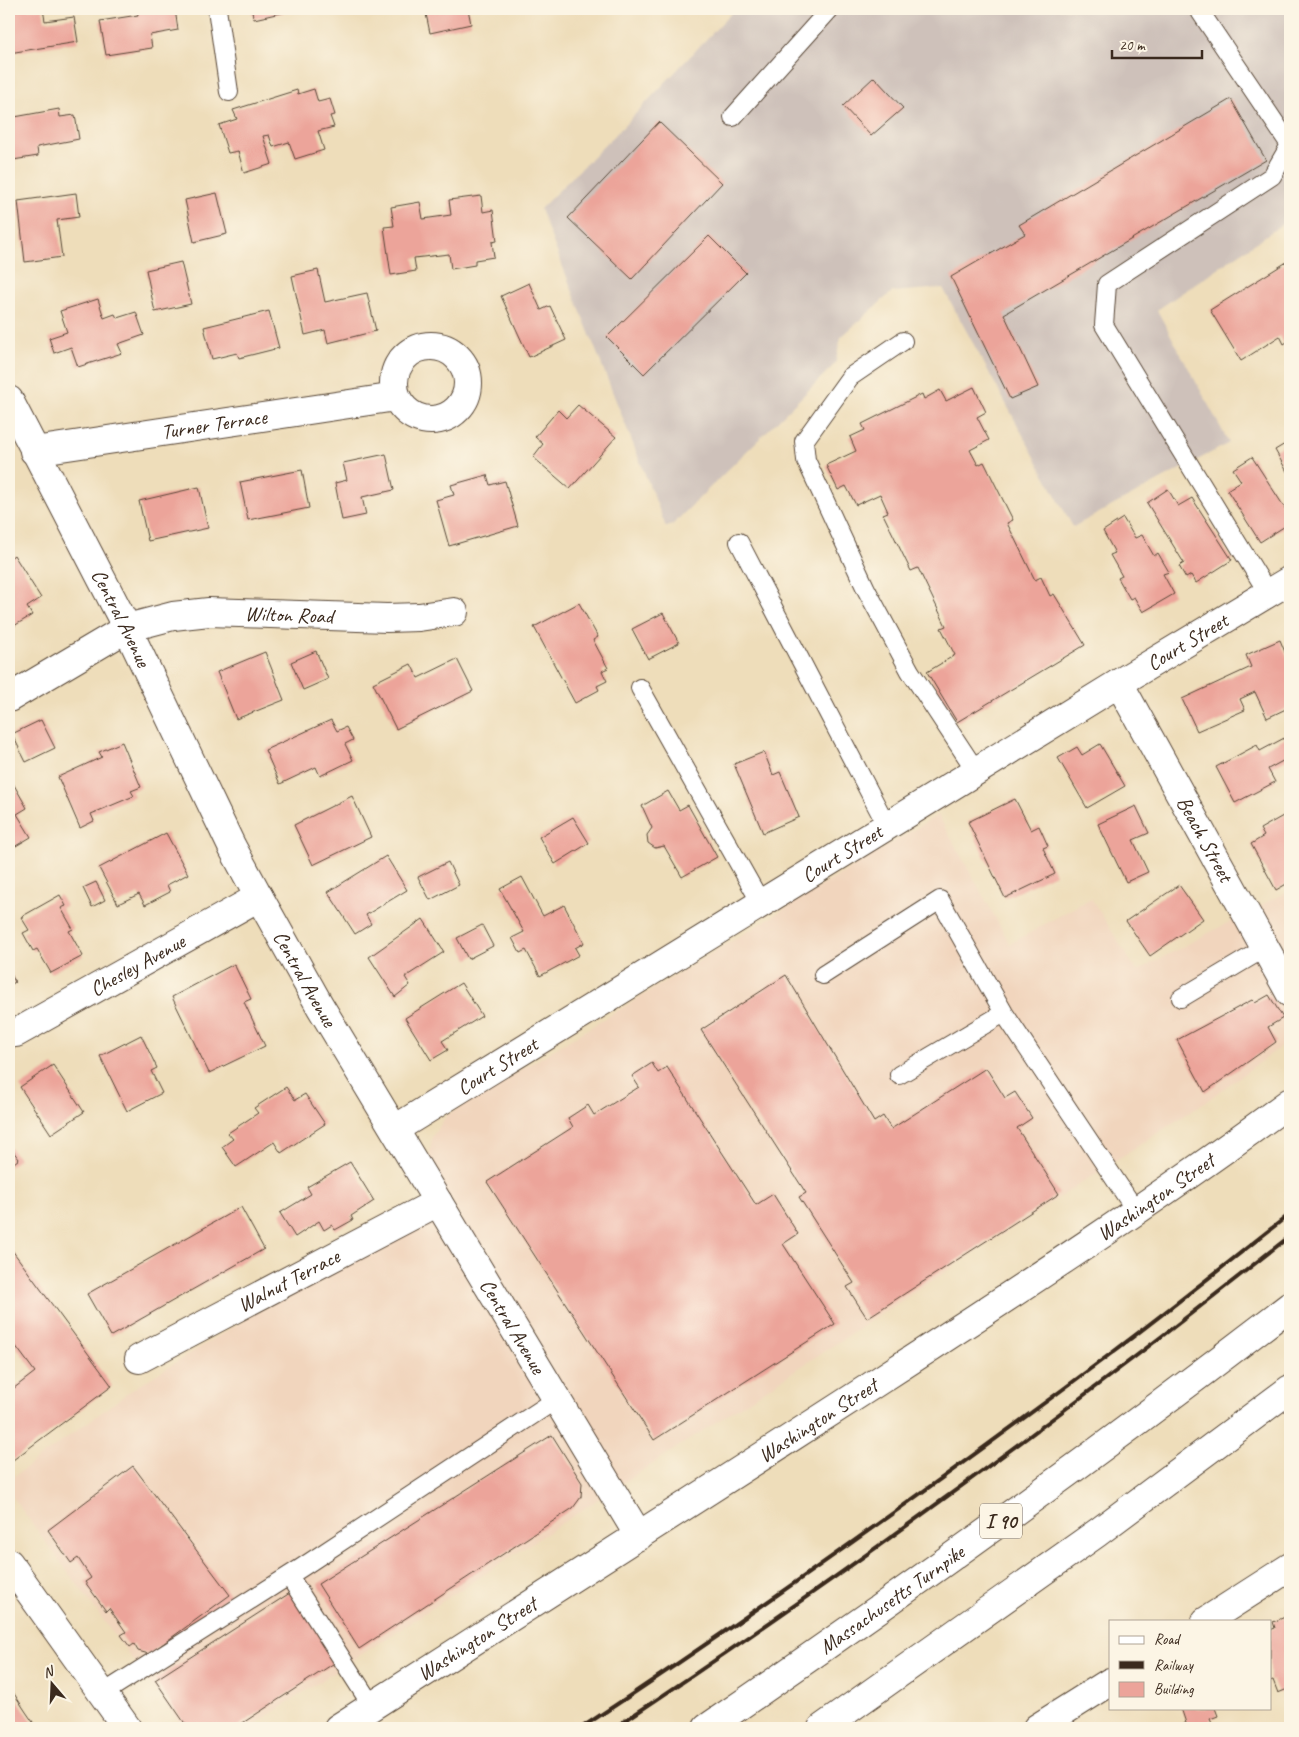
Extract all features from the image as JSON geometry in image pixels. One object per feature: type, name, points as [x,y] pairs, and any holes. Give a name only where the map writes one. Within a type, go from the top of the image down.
[{"type":"main road","name":"Turner Terrace","points":[[23,444],[396,397]]},
{"type":"main road","name":"Central Avenue","points":[[9,400],[23,444],[127,628],[232,847],[259,897],[320,1006],[639,1536]]},
{"type":"main road","name":"Court Street","points":[[395,1129],[1119,682],[1279,587]]},
{"type":"main road","name":"Wilton Road","points":[[9,698],[127,628],[173,616],[209,612],[387,618],[419,617],[454,612]]},
{"type":"main road","name":"Beach Street","points":[[1119,682],[1290,993]]},
{"type":"main road","name":"Chesley Avenue","points":[[16,1033],[259,897]]},
{"type":"main road","name":"Washington Street","points":[[338,1728],[933,1346],[1136,1211],[1290,1102]]},
{"type":"main road","name":"Walnut Terrace","points":[[138,1359],[438,1202]]},
{"type":"main road","name":"Massachusetts Turnpike","points":[[707,1728],[997,1524],[1162,1404],[1290,1306]]},
{"type":"main road","points":[[822,1728],[1032,1580],[1290,1389]]},
{"type":"main road","points":[[9,1563],[127,1728]]},
{"type":"main road","points":[[1208,1620],[1290,1567]]},
{"type":"main road","points":[[1037,1728],[1109,1683]]},
{"type":"lane","points":[[217,9],[229,92]]},
{"type":"lane","points":[[732,117],[830,9]]},
{"type":"lane","points":[[1200,9],[1290,145],[1272,176],[1107,284],[1104,325],[1279,587]]},
{"type":"lane","points":[[903,341],[850,377],[804,441],[806,460],[874,606],[910,670],[976,770]]},
{"type":"lane","points":[[739,542],[887,826]]},
{"type":"lane","points":[[640,688],[761,903]]},
{"type":"lane","points":[[822,975],[940,900],[1004,1013],[1136,1211]]},
{"type":"lane","points":[[1182,998],[1265,948]]},
{"type":"lane","points":[[899,1075],[1004,1013]]},
{"type":"lane","points":[[102,1694],[289,1576],[557,1399]]},
{"type":"lane","points":[[289,1576],[372,1706]]},
{"type":"shaded area","points":[[735,9],[1290,9],[1290,219],[1157,310],[1229,443],[1073,527],[943,288],[892,292],[841,337],[835,364],[672,525],[666,527],[540,209],[623,127]]},
{"type":"shaded area","points":[[938,815],[1010,944],[1091,898],[1137,971],[1290,890],[1290,1040],[1205,1102],[249,1728],[183,1728],[9,1492],[9,1480],[136,1387],[422,1210],[432,1137],[447,1115]]},
{"type":"building","points":[[9,9],[43,9],[45,21],[74,17],[78,42],[9,53]]},
{"type":"building","points":[[137,9],[175,9],[178,30],[150,35],[152,48],[106,55],[100,21],[138,15]]},
{"type":"building","points":[[251,9],[294,9],[294,10],[254,19]]},
{"type":"building","points":[[425,9],[468,9],[471,24],[430,33]]},
{"type":"building","points":[[874,77],[903,108],[871,136],[843,106]]},
{"type":"building","points":[[314,89],[318,102],[330,99],[335,115],[330,116],[334,127],[318,131],[324,150],[295,159],[289,142],[273,147],[269,135],[263,136],[272,164],[244,173],[238,151],[228,153],[219,125],[237,119],[233,110],[297,90],[298,94]]},
{"type":"building","points":[[1231,99],[1266,160],[1004,314],[1038,387],[1010,399],[951,277],[1025,234],[1019,225]]},
{"type":"building","points":[[59,109],[60,117],[75,115],[79,139],[37,147],[38,156],[13,160],[11,151],[9,151],[9,118]]},
{"type":"building","points":[[659,122],[722,183],[632,279],[568,218]]},
{"type":"building","points":[[76,193],[79,217],[57,220],[62,257],[25,262],[18,201]]},
{"type":"building","points":[[217,193],[227,234],[194,242],[185,200]]},
{"type":"building","points":[[481,196],[483,212],[493,210],[497,241],[492,242],[494,257],[475,260],[475,265],[451,269],[449,254],[414,258],[416,271],[391,275],[384,227],[394,226],[391,207],[420,202],[423,219],[451,215],[449,200]]},
{"type":"building","points":[[709,236],[746,273],[644,374],[607,337]]},
{"type":"building","points":[[1290,260],[1290,340],[1284,344],[1280,336],[1241,361],[1210,310]]},
{"type":"building","points":[[181,262],[191,304],[155,312],[146,270]]},
{"type":"building","points":[[318,270],[325,302],[367,293],[376,331],[328,343],[325,330],[305,335],[292,276]]},
{"type":"building","points":[[529,283],[541,310],[550,306],[566,340],[529,357],[501,296]]},
{"type":"building","points":[[98,299],[104,318],[115,314],[117,318],[136,312],[144,335],[118,344],[122,353],[78,367],[71,347],[54,353],[49,338],[67,332],[60,311]]},
{"type":"building","points":[[269,311],[279,348],[239,358],[237,353],[212,359],[204,327]]},
{"type":"building","points":[[974,387],[986,412],[977,417],[989,440],[970,450],[978,465],[984,462],[1013,520],[1007,523],[1035,580],[1041,577],[1050,596],[1054,594],[1085,645],[957,722],[927,672],[955,655],[941,628],[946,626],[918,568],[911,571],[883,514],[888,512],[880,494],[856,505],[846,486],[838,490],[826,465],[856,451],[850,437],[865,430],[862,424],[922,394],[924,399],[940,390],[946,401]]},
{"type":"building","points":[[578,405],[616,437],[570,489],[533,457],[543,444],[535,437],[558,410],[566,418]]},
{"type":"building","points":[[1290,441],[1290,477],[1275,450]]},
{"type":"building","points":[[386,454],[394,490],[362,497],[366,515],[342,520],[335,483],[347,480],[343,463]]},
{"type":"building","points":[[1252,457],[1290,516],[1290,523],[1260,542],[1227,490],[1241,481],[1233,469]]},
{"type":"building","points":[[302,470],[309,508],[248,520],[240,482]]},
{"type":"building","points":[[487,475],[490,485],[505,481],[518,526],[449,546],[436,500],[454,495],[451,485]]},
{"type":"building","points":[[199,487],[208,528],[148,541],[139,501]]},
{"type":"building","points":[[1168,489],[1178,506],[1192,498],[1232,560],[1196,583],[1191,575],[1186,578],[1179,566],[1184,563],[1147,503]]},
{"type":"building","points":[[1123,518],[1135,538],[1142,535],[1154,556],[1158,553],[1169,572],[1163,574],[1174,594],[1143,612],[1134,597],[1130,599],[1118,578],[1122,576],[1110,555],[1115,553],[1103,531]]},
{"type":"building","points":[[14,555],[41,598],[27,607],[32,615],[9,629],[9,559]]},
{"type":"building","points":[[579,603],[598,637],[593,640],[608,668],[602,671],[607,681],[597,686],[599,690],[575,703],[534,627]]},
{"type":"building","points":[[663,613],[679,643],[648,659],[632,629]]},
{"type":"building","points":[[1280,640],[1287,657],[1290,655],[1290,707],[1267,718],[1255,692],[1240,699],[1245,710],[1197,731],[1182,699],[1251,667],[1246,655]]},
{"type":"building","points":[[316,651],[328,679],[303,690],[291,662]]},
{"type":"building","points":[[265,652],[284,700],[236,719],[217,672]]},
{"type":"building","points":[[457,659],[473,691],[396,729],[373,683],[411,664],[418,678]]},
{"type":"building","points":[[41,720],[55,748],[26,762],[12,734]]},
{"type":"building","points":[[331,720],[337,731],[346,727],[353,740],[345,744],[353,760],[320,776],[316,767],[280,784],[265,750]]},
{"type":"building","points":[[1288,736],[1290,740],[1290,757],[1268,769],[1275,782],[1235,803],[1216,767],[1257,745],[1260,751]]},
{"type":"building","points":[[122,742],[141,787],[131,791],[134,796],[91,814],[94,821],[80,828],[58,777],[102,757],[99,752]]},
{"type":"building","points":[[1100,744],[1125,786],[1087,808],[1058,758],[1077,747],[1082,755]]},
{"type":"building","points":[[764,752],[773,775],[780,772],[799,817],[763,833],[734,764]]},
{"type":"building","points":[[9,776],[27,808],[17,814],[31,837],[9,850]]},
{"type":"building","points":[[668,791],[679,810],[688,805],[717,857],[682,877],[664,846],[655,848],[648,843],[647,835],[652,828],[642,806]]},
{"type":"building","points":[[352,796],[371,837],[313,865],[294,825]]},
{"type":"building","points":[[1015,799],[1031,830],[1039,826],[1048,846],[1043,848],[1055,874],[1005,898],[968,822]]},
{"type":"building","points":[[1136,806],[1149,833],[1133,840],[1148,872],[1126,882],[1098,824]]},
{"type":"building","points":[[1290,812],[1290,882],[1276,890],[1251,844],[1264,836],[1260,829]]},
{"type":"building","points":[[573,817],[589,843],[555,864],[539,837]]},
{"type":"building","points":[[166,833],[188,874],[167,885],[170,892],[145,905],[139,894],[118,904],[99,868]]},
{"type":"building","points":[[386,856],[407,890],[366,915],[371,924],[355,934],[328,892]]},
{"type":"building","points":[[448,862],[459,885],[430,900],[418,877]]},
{"type":"building","points":[[522,877],[543,916],[564,905],[584,943],[575,948],[579,955],[540,976],[526,950],[520,953],[512,938],[524,932],[500,889]]},
{"type":"building","points":[[96,882],[105,900],[92,907],[83,888]]},
{"type":"building","points":[[1179,885],[1203,919],[1150,956],[1126,921]]},
{"type":"building","points":[[60,895],[66,906],[61,908],[73,929],[69,931],[83,956],[51,973],[37,949],[33,951],[23,933],[29,930],[21,917]]},
{"type":"building","points":[[423,919],[444,952],[405,977],[410,985],[395,997],[369,957]]},
{"type":"building","points":[[482,925],[493,946],[468,959],[457,938]]},
{"type":"building","points":[[234,964],[251,999],[244,1002],[265,1046],[209,1073],[172,997]]},
{"type":"building","points":[[9,970],[15,982],[9,986]]},
{"type":"building","points":[[786,975],[874,1122],[883,1116],[891,1129],[986,1068],[1005,1098],[1015,1092],[1032,1118],[1017,1128],[1059,1194],[867,1318],[847,1287],[854,1283],[799,1197],[806,1193],[701,1030]]},
{"type":"building","points":[[461,983],[482,1016],[442,1041],[448,1050],[431,1060],[405,1018]]},
{"type":"building","points":[[1269,995],[1283,1018],[1268,1027],[1276,1042],[1205,1092],[1177,1040],[1252,1000],[1255,1003]]},
{"type":"building","points":[[141,1035],[157,1068],[151,1071],[162,1093],[127,1111],[100,1056]]},
{"type":"building","points":[[652,1063],[658,1073],[667,1067],[756,1205],[773,1194],[798,1234],[783,1244],[835,1324],[654,1440],[487,1182],[573,1127],[568,1118],[588,1105],[594,1115],[639,1087],[632,1076]]},
{"type":"building","points":[[53,1065],[84,1112],[51,1134],[20,1087]]},
{"type":"building","points":[[286,1087],[295,1100],[305,1094],[325,1124],[281,1153],[274,1142],[236,1167],[222,1147],[233,1139],[228,1133],[258,1113],[254,1108]]},
{"type":"building","points":[[9,1146],[19,1159],[9,1167]]},
{"type":"building","points":[[350,1162],[374,1201],[351,1216],[353,1220],[335,1230],[332,1225],[324,1230],[319,1221],[295,1237],[280,1213],[311,1194],[307,1187]]},
{"type":"building","points":[[241,1207],[264,1249],[111,1336],[87,1294]]},
{"type":"building","points":[[9,1246],[112,1386],[9,1463],[9,1392],[35,1372],[9,1337]]},
{"type":"building","points":[[552,1435],[582,1483],[581,1497],[573,1508],[359,1649],[318,1584]]},
{"type":"building","points":[[133,1466],[230,1595],[149,1654],[138,1651],[134,1644],[130,1647],[121,1635],[126,1632],[109,1608],[106,1611],[85,1582],[91,1578],[78,1558],[71,1563],[48,1530]]},
{"type":"building","points":[[293,1591],[339,1660],[235,1728],[188,1728],[155,1680]]},
{"type":"building","points":[[1290,1615],[1290,1688],[1278,1693],[1272,1680],[1272,1629],[1275,1628],[1273,1622]]},
{"type":"building","points":[[9,1686],[26,1712],[37,1728],[9,1728]]},
{"type":"building","points":[[1182,1710],[1216,1710],[1218,1716],[1210,1719],[1214,1728],[1172,1728],[1186,1723]]},
{"type":"railway","points":[[581,1728],[783,1591],[916,1497],[1113,1352],[1290,1214]]},
{"type":"railway","points":[[614,1728],[808,1596],[936,1505],[1145,1349],[1290,1236]]}]
